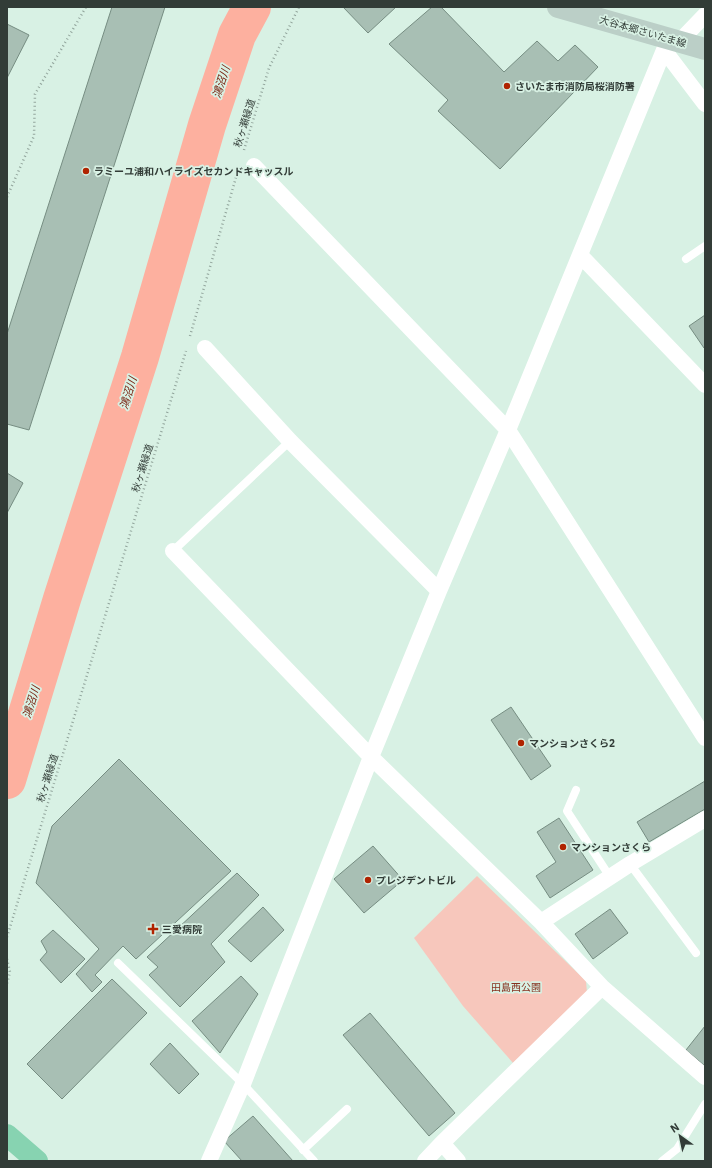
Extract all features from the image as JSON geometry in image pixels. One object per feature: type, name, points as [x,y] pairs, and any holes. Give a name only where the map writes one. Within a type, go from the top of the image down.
[{"type":"highway","points":[[7,1135],[37,1161]]},
{"type":"main road","name":"大谷本郷さいたま線","points":[[558,7],[670,44],[705,48]]},
{"type":"street","points":[[208,1161],[243,1084],[371,757],[439,591],[670,44],[705,15]]},
{"type":"street","points":[[670,44],[705,104]]},
{"type":"street","points":[[248,160],[508,430],[705,738]]},
{"type":"street","points":[[580,256],[705,385]]},
{"type":"street","points":[[205,348],[290,441],[439,591]]},
{"type":"street","points":[[173,551],[371,757],[541,922],[602,987],[705,1076]]},
{"type":"street","points":[[541,922],[630,864],[705,819]]},
{"type":"street","points":[[424,1161],[602,987]]},
{"type":"street","points":[[442,1143],[458,1161]]},
{"type":"lane","points":[[686,259],[705,246]]},
{"type":"lane","points":[[173,551],[290,441]]},
{"type":"lane","points":[[576,790],[567,811],[610,877]]},
{"type":"lane","points":[[630,864],[696,953]]},
{"type":"lane","points":[[118,963],[243,1084],[314,1161]]},
{"type":"lane","points":[[662,1161],[677,1149],[705,1104]]},
{"type":"lane","points":[[303,1150],[347,1109]]},
{"type":"path","points":[[7,197],[34,136],[35,94],[86,7]]},
{"type":"path","name":"秋ヶ瀬緑道","points":[[248,160],[269,68],[299,7]]},
{"type":"path","points":[[189,341],[238,170]]},
{"type":"path","name":"秋ヶ瀬緑道","points":[[7,937],[187,348]]},
{"type":"path","points":[[7,959],[10,972],[7,984]]},
{"type":"green space","name":"田島西公園","points":[[477,876],[586,981],[587,993],[513,1063],[463,1006],[414,938]]},
{"type":"building","name":"ラミーユ浦和ハイライズセカンドキャッスル","points":[[112,7],[165,7],[29,430],[7,424],[7,334]]},
{"type":"building","points":[[343,7],[396,7],[368,33]]},
{"type":"building","name":"さいたま市消防局桜消防署","points":[[432,7],[441,7],[504,72],[537,41],[558,61],[575,45],[598,67],[500,169],[438,111],[448,100],[389,44]]},
{"type":"building","points":[[7,24],[29,35],[7,78]]},
{"type":"building","points":[[705,315],[705,347],[704,348],[689,326]]},
{"type":"building","points":[[7,473],[23,483],[7,513]]},
{"type":"building","name":"マンションさくら2","points":[[511,707],[551,766],[531,780],[491,720]]},
{"type":"building","points":[[119,759],[231,871],[136,959],[123,946],[95,975],[102,982],[92,992],[76,974],[99,949],[36,883],[52,826]]},
{"type":"building","points":[[705,781],[705,809],[649,842],[637,822]]},
{"type":"building","name":"マンションさくら","points":[[559,818],[593,870],[550,898],[536,876],[556,862],[537,832]]},
{"type":"building","name":"プレジデントビル","points":[[373,846],[403,880],[364,913],[334,879]]},
{"type":"building","points":[[237,873],[259,895],[211,944],[225,962],[180,1007],[149,975],[158,967],[147,957]]},
{"type":"building","points":[[263,907],[284,930],[251,962],[228,941]]},
{"type":"building","points":[[610,909],[628,933],[593,959],[575,934]]},
{"type":"building","points":[[53,930],[85,959],[61,983],[40,960],[47,952],[41,941]]},
{"type":"building","points":[[241,976],[258,994],[220,1053],[192,1021]]},
{"type":"building","points":[[112,979],[147,1013],[62,1099],[27,1064]]},
{"type":"building","points":[[370,1013],[455,1113],[429,1136],[343,1035]]},
{"type":"building","points":[[705,1026],[705,1066],[686,1050]]},
{"type":"building","points":[[170,1043],[199,1074],[179,1094],[150,1064]]},
{"type":"building","points":[[253,1116],[293,1161],[242,1161],[224,1141]]},
{"type":"waterway","name":"鴻沼川","points":[[7,780],[62,599],[140,357],[207,125],[237,35],[252,7]]},
{"type":"place","name":"さいたま市消防局桜消防署","points":[[507,86]]},
{"type":"place","name":"ラミーユ浦和ハイライズセカンドキャッスル","points":[[86,171]]},
{"type":"place","name":"マンションさくら2","points":[[521,743]]},
{"type":"place","name":"マンションさくら","points":[[563,847]]},
{"type":"place","name":"プレジデントビル","points":[[368,880]]},
{"type":"place","name":"三愛病院","points":[[153,929]]}]
